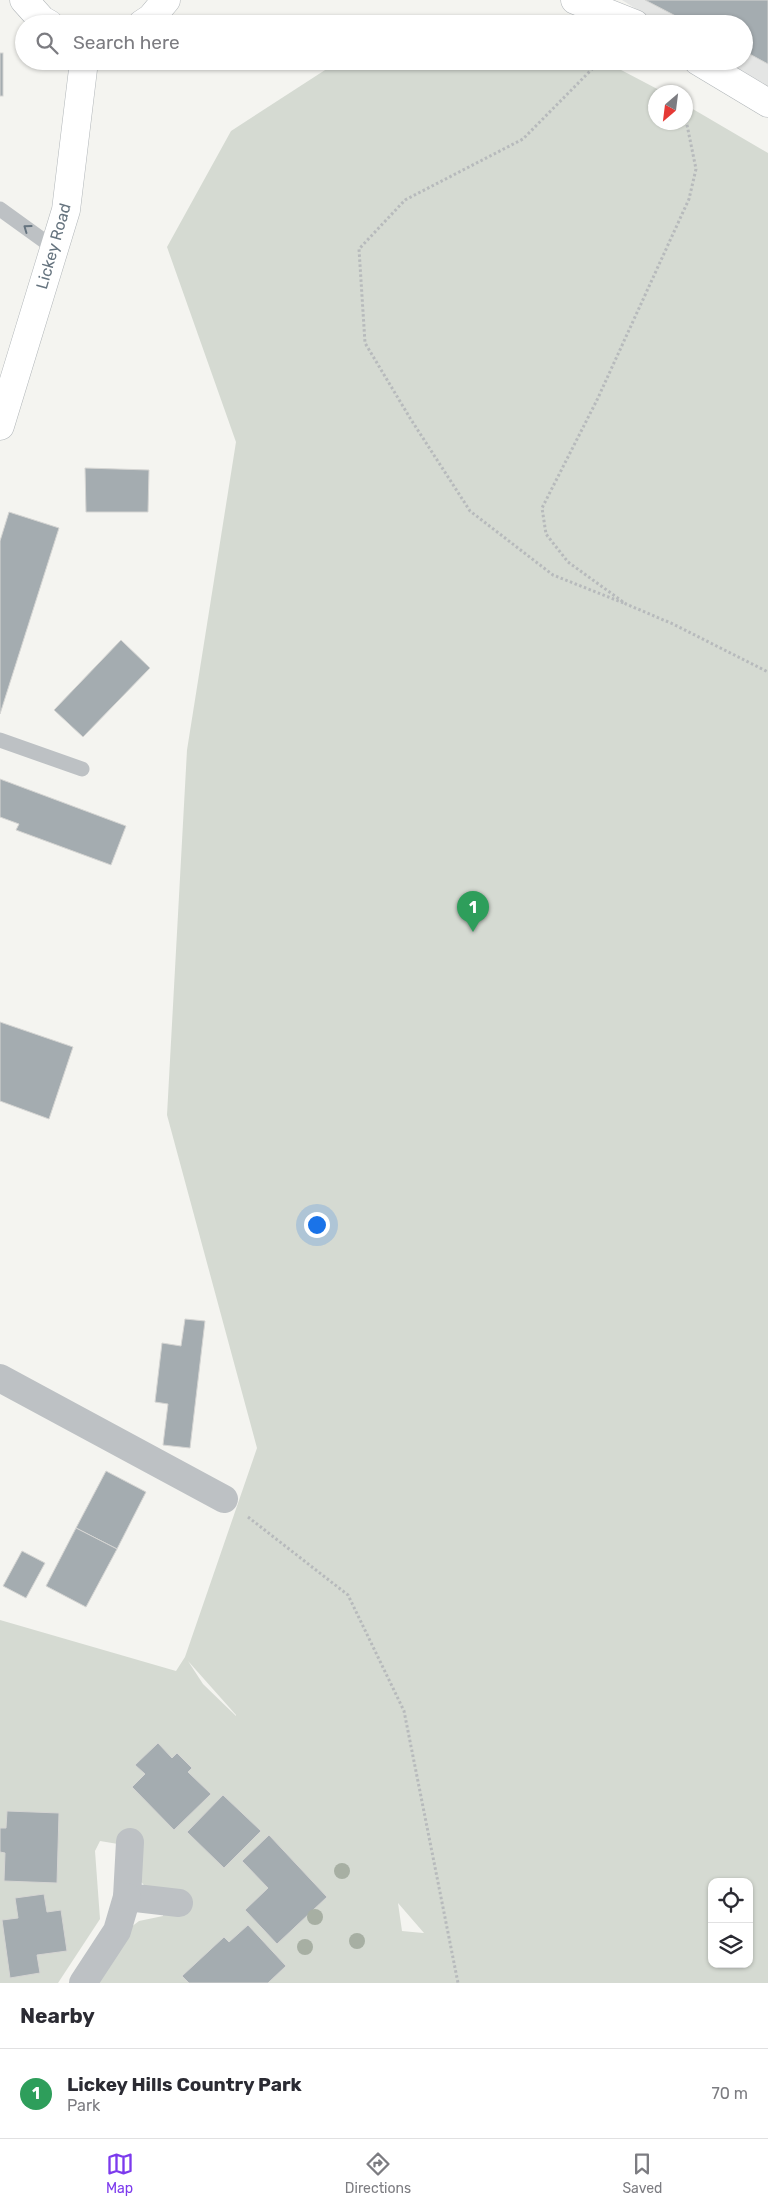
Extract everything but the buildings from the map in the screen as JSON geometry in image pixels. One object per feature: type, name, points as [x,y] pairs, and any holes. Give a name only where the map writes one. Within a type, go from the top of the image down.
[{"type":"main road","points":[[154,15],[166,0]]},
{"type":"main road","points":[[575,0],[612,15]]},
{"type":"main road","points":[[22,1],[37,15]]},
{"type":"main road","name":"Lickey Road","points":[[0,426],[66,210],[83,70]]},
{"type":"main road","points":[[713,70],[768,103]]},
{"type":"street","points":[[0,1378],[224,1498]]},
{"type":"street","points":[[83,1983],[117,1931],[127,1897],[130,1842]]},
{"type":"street","points":[[127,1897],[179,1903]]},
{"type":"lane","points":[[0,209],[54,248]]},
{"type":"lane","points":[[0,740],[82,769]]},
{"type":"path","points":[[591,70],[523,139],[405,200],[359,249],[365,343],[410,418],[470,511],[553,575],[673,624],[768,672]]},
{"type":"path","points":[[626,604],[568,562],[546,534],[542,508],[597,400],[689,199],[696,170],[688,130]]},
{"type":"path","points":[[224,1498],[348,1595],[357,1613],[404,1711],[458,1983]]},
{"type":"shaded area","points":[[622,0],[768,0],[768,91],[735,70],[753,70],[753,15],[646,15]]},
{"type":"shaded area","points":[[325,70],[621,70],[650,85],[648,85],[648,130],[693,130],[693,109],[768,153],[768,1983],[90,1983],[122,1934],[139,1921],[163,1916],[163,1904],[135,1876],[118,1844],[100,1841],[95,1851],[100,1919],[58,1983],[0,1983],[0,1620],[176,1671],[185,1657],[257,1448],[167,1115],[187,750],[236,442],[167,247],[231,131]],"holes":[[[188,1661],[236,1715],[203,1684]],[[398,1903],[424,1933],[402,1931]]]},
{"type":"place","name":"Lickey Hills Country Park","points":[[473,932]]}]
